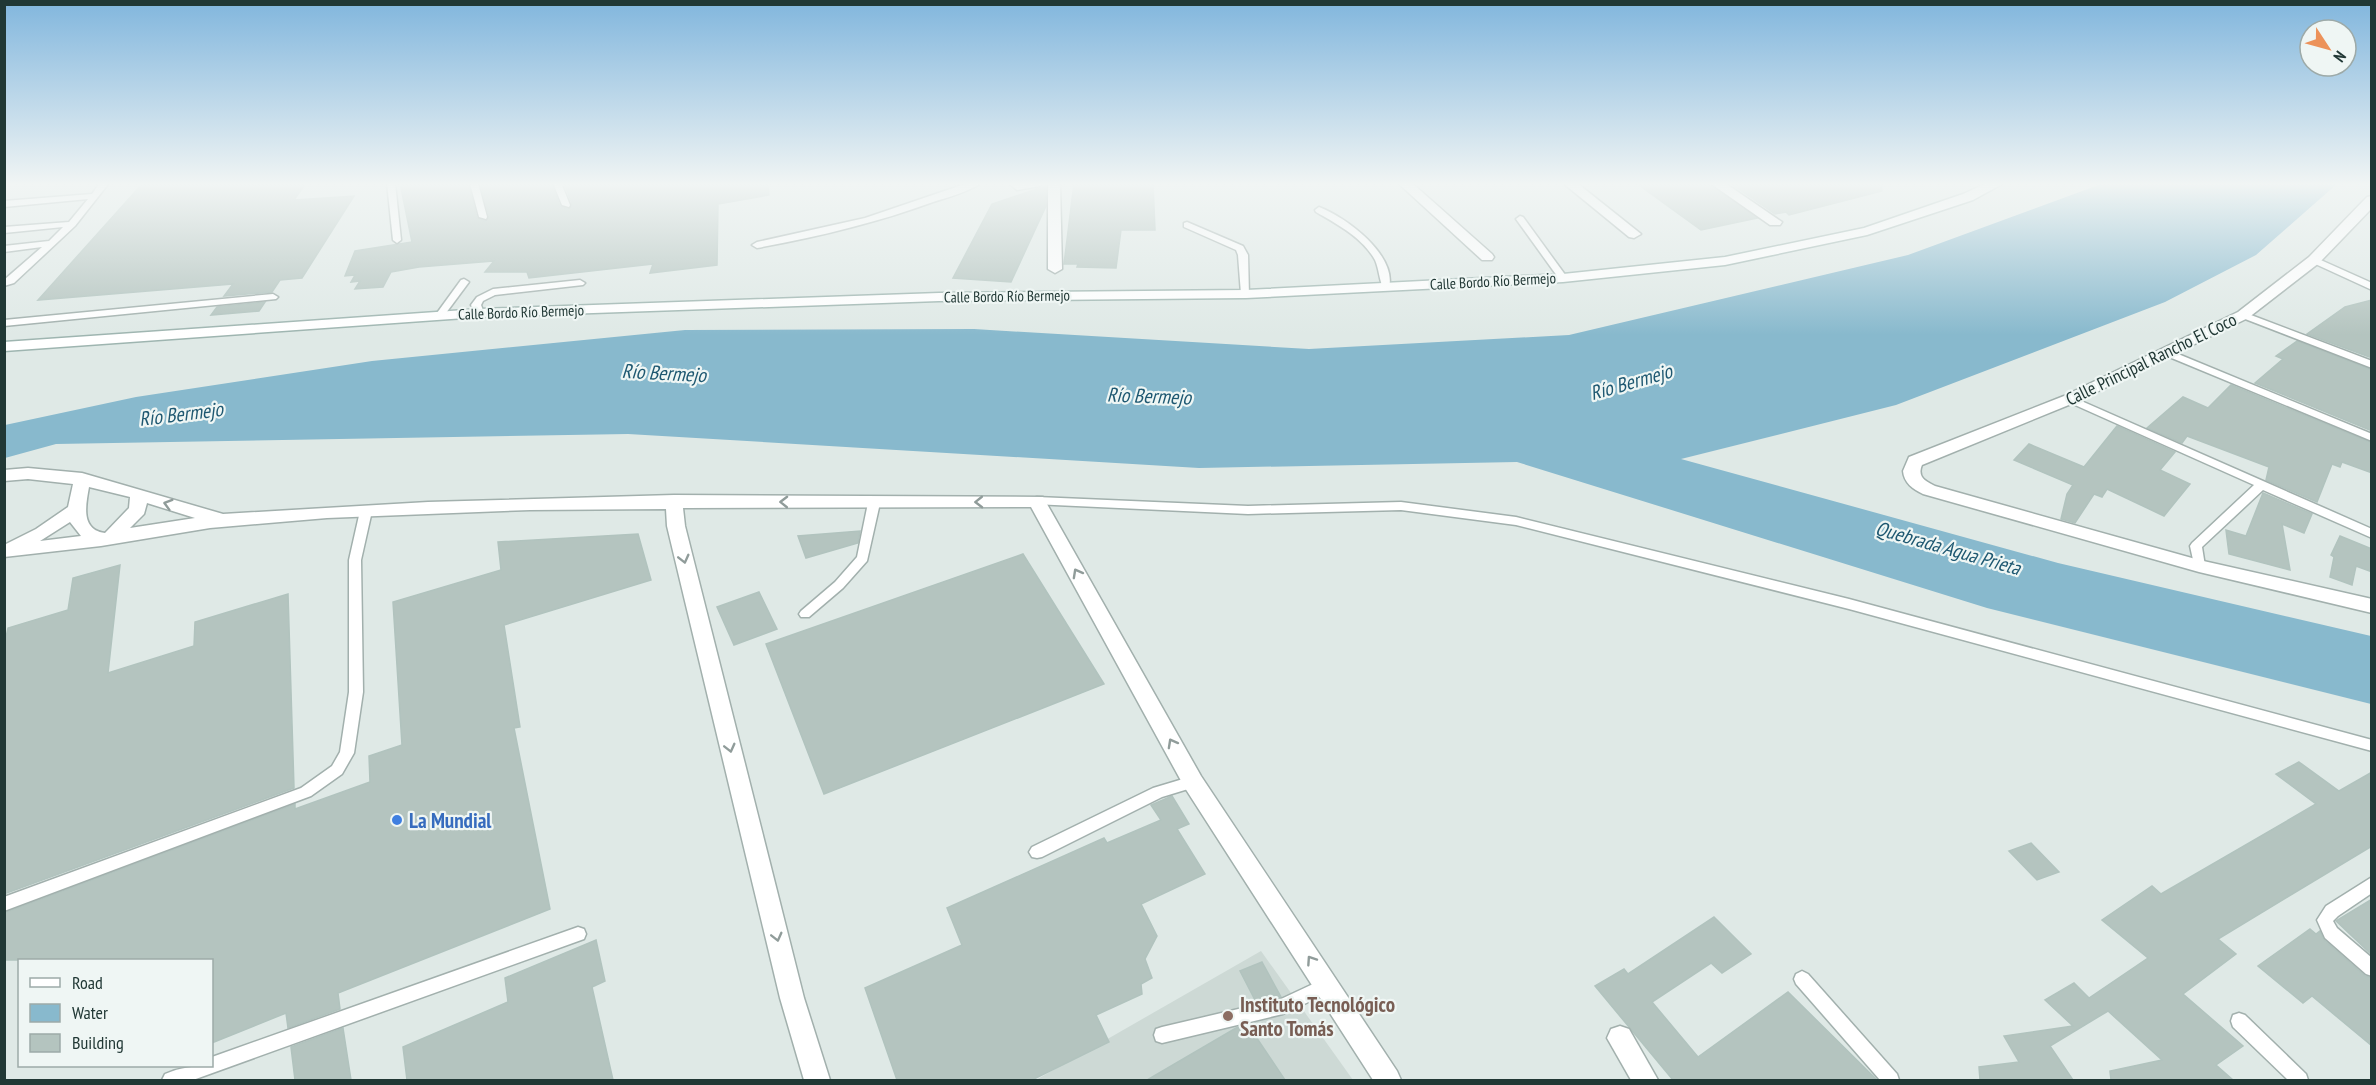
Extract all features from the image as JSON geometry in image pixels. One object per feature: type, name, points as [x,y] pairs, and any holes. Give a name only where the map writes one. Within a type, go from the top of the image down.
[{"type":"street","points":[[1055,234],[1055,269]]},
{"type":"street","points":[[1461,234],[1487,257]]},
{"type":"street","name":"Calle Bordo Río Bermejo","points":[[4,347],[479,313],[939,297],[1246,294],[1563,278],[1725,261],[1855,234]]},
{"type":"street","name":"Calle Principal Rancho El Coco","points":[[2199,566],[1929,490],[1918,485],[1911,476],[1910,468],[1915,461],[2070,399],[2242,315],[2313,260],[2341,234]]},
{"type":"street","points":[[4,476],[19,473],[48,474],[82,479],[224,520]]},
{"type":"street","points":[[82,479],[76,519],[80,528],[88,535],[106,538]]},
{"type":"street","points":[[106,538],[138,510],[139,496]]},
{"type":"street","points":[[4,550],[106,538],[224,520],[366,511],[674,501],[874,503],[1037,501],[1193,782],[1328,985],[1388,1080]]},
{"type":"street","points":[[674,501],[676,526],[789,986],[817,1080]]},
{"type":"street","points":[[4,550],[42,533],[77,509]]},
{"type":"street","points":[[2199,566],[2372,606]]},
{"type":"street","points":[[1620,1038],[1645,1080]]},
{"type":"lane","points":[[4,283],[11,281],[61,234]]},
{"type":"lane","points":[[396,234],[397,240]]},
{"type":"lane","points":[[757,245],[820,234]]},
{"type":"lane","points":[[1207,234],[1240,248],[1243,255],[1246,294]]},
{"type":"lane","points":[[1358,234],[1371,246],[1386,272],[1386,286]]},
{"type":"lane","points":[[1531,234],[1563,278]]},
{"type":"lane","points":[[4,249],[51,243]]},
{"type":"lane","points":[[2313,260],[2372,287]]},
{"type":"lane","points":[[440,315],[464,282]]},
{"type":"lane","points":[[479,313],[476,304],[493,292],[580,283]]},
{"type":"lane","points":[[4,323],[273,297]]},
{"type":"lane","points":[[2242,315],[2372,365]]},
{"type":"lane","points":[[2166,352],[2372,438]]},
{"type":"lane","points":[[2070,399],[2372,534]]},
{"type":"lane","points":[[2199,566],[2196,546],[2260,485]]},
{"type":"lane","points":[[1037,501],[1248,510],[1401,506],[1516,521],[1850,604],[2372,746]]},
{"type":"lane","points":[[805,614],[839,585],[863,558],[874,503]]},
{"type":"lane","points":[[4,904],[306,792],[338,770],[347,753],[354,717],[355,560],[366,511]]},
{"type":"lane","points":[[1037,852],[1158,792],[1193,782]]},
{"type":"lane","points":[[2372,884],[2332,911],[2325,920],[2331,933],[2372,969]]},
{"type":"lane","points":[[213,1065],[578,934]]},
{"type":"lane","points":[[1802,979],[1892,1080]]},
{"type":"lane","points":[[1162,1035],[1283,1006],[1328,985]]},
{"type":"lane","points":[[2239,1021],[2300,1080]]},
{"type":"lane","points":[[171,1080],[207,1067]]},
{"type":"shaded area","name":"Instituto Tecnológico Santo Tomás","points":[[1261,951],[1353,1080],[1036,1080]]},
{"type":"water","points":[[1966,234],[2280,234],[2256,255],[2165,302],[1896,405],[1681,459],[2058,563],[2371,636],[2371,704],[1987,608],[1517,462],[1199,468],[628,434],[56,444],[5,458],[5,425],[136,397],[372,361],[685,330],[974,329],[1309,349],[1569,335],[1908,255]]},
{"type":"building","points":[[98,234],[330,234],[302,278],[280,280],[272,292],[224,296],[233,284],[38,300]]},
{"type":"building","points":[[410,234],[718,234],[717,265],[650,273],[653,264],[529,278],[527,272],[485,272],[494,261],[419,267],[391,272],[383,287],[355,289],[360,281],[351,282],[355,275],[345,276],[355,251],[412,242]]},
{"type":"building","points":[[976,234],[1033,234],[1011,282],[953,278]]},
{"type":"building","points":[[1068,234],[1121,234],[1116,268],[1077,267],[1078,264],[1064,264]]},
{"type":"building","points":[[2372,300],[2372,358],[2307,334],[2345,307]]},
{"type":"building","points":[[265,302],[259,311],[211,315],[217,307]]},
{"type":"building","points":[[2297,341],[2372,370],[2372,431],[2255,383],[2283,359],[2276,356]]},
{"type":"building","points":[[2231,385],[2372,443],[2372,473],[2342,462],[2340,467],[2332,464],[2317,502],[2266,480],[2269,467],[2187,436],[2182,443],[2147,428],[2183,397],[2208,408]]},
{"type":"building","points":[[2117,426],[2175,452],[2160,470],[2190,484],[2164,516],[2107,489],[2102,497],[2094,494],[2075,523],[2061,519],[2067,494],[2073,485],[2014,460],[2029,444],[2084,467]]},
{"type":"building","points":[[2263,493],[2312,514],[2304,533],[2282,524],[2290,570],[2229,554],[2226,530],[2246,536]]},
{"type":"building","points":[[860,531],[858,543],[806,558],[798,536]]},
{"type":"building","name":"La Mundial","points":[[638,534],[651,580],[504,625],[520,727],[514,728],[550,909],[338,993],[340,1009],[288,1028],[286,1013],[213,1043],[213,959],[4,960],[4,913],[295,804],[295,809],[370,782],[369,756],[402,745],[393,602],[501,570],[498,542]]},
{"type":"building","points":[[2340,536],[2372,549],[2372,572],[2356,566],[2352,585],[2330,577],[2334,557],[2331,555]]},
{"type":"building","points":[[1023,554],[1104,684],[824,794],[766,644]]},
{"type":"building","points":[[120,565],[108,673],[194,646],[195,622],[288,594],[294,788],[4,894],[4,646],[8,628],[68,610],[73,578]]},
{"type":"building","points":[[759,592],[777,629],[734,645],[717,607]]},
{"type":"building","points":[[2299,762],[2339,791],[2372,772],[2372,846],[2218,939],[2236,954],[2183,994],[2243,1046],[2216,1065],[2233,1080],[2111,1080],[2110,1071],[2162,1060],[2108,1011],[2050,1046],[2073,1080],[1980,1080],[1979,1067],[2019,1062],[2004,1036],[2073,1026],[2045,1000],[2074,983],[2089,998],[2148,958],[2102,920],[2152,886],[2161,894],[2316,804],[2276,774]]},
{"type":"building","points":[[1172,796],[1189,824],[1177,829],[1205,874],[1141,904],[1157,936],[1145,959],[1152,978],[1141,984],[1142,994],[1096,1015],[1109,1042],[1032,1080],[897,1080],[865,988],[962,945],[947,908],[1104,838],[1107,843],[1161,820],[1151,805]]},
{"type":"building","points":[[2031,843],[2059,872],[2037,880],[2009,851]]},
{"type":"building","points":[[2372,899],[2372,955],[2336,921]]},
{"type":"building","points":[[1714,917],[1751,954],[1722,973],[1711,963],[1652,1002],[1698,1057],[1788,992],[1877,1080],[1673,1080],[1595,986],[1624,969],[1628,974]]},
{"type":"building","points":[[2310,929],[2316,934],[2320,931],[2324,940],[2365,976],[2372,978],[2372,1046],[2312,996],[2303,1003],[2258,966]]},
{"type":"building","points":[[596,940],[605,981],[592,987],[613,1080],[407,1080],[403,1047],[508,1002],[505,978]]},
{"type":"building","points":[[1262,962],[1281,997],[1256,1002],[1240,971]]},
{"type":"building","points":[[1248,1025],[1285,1080],[1147,1080],[1236,1028]]},
{"type":"building","points":[[343,1028],[351,1080],[295,1080],[291,1047]]},
{"type":"place","name":"La Mundial","points":[[397,820]]},
{"type":"place","name":"Instituto Tecnológico Santo Tomás","points":[[1228,1016]]},
{"type":"water label","name":"Río Bermejo","points":[[664,373]]},
{"type":"water label","name":"Río Bermejo","points":[[1631,382]]},
{"type":"water label","name":"Río Bermejo","points":[[1149,396]]},
{"type":"water label","name":"Río Bermejo","points":[[181,414]]},
{"type":"water label","name":"Quebrada Agua Prieta","points":[[1948,548]]}]
